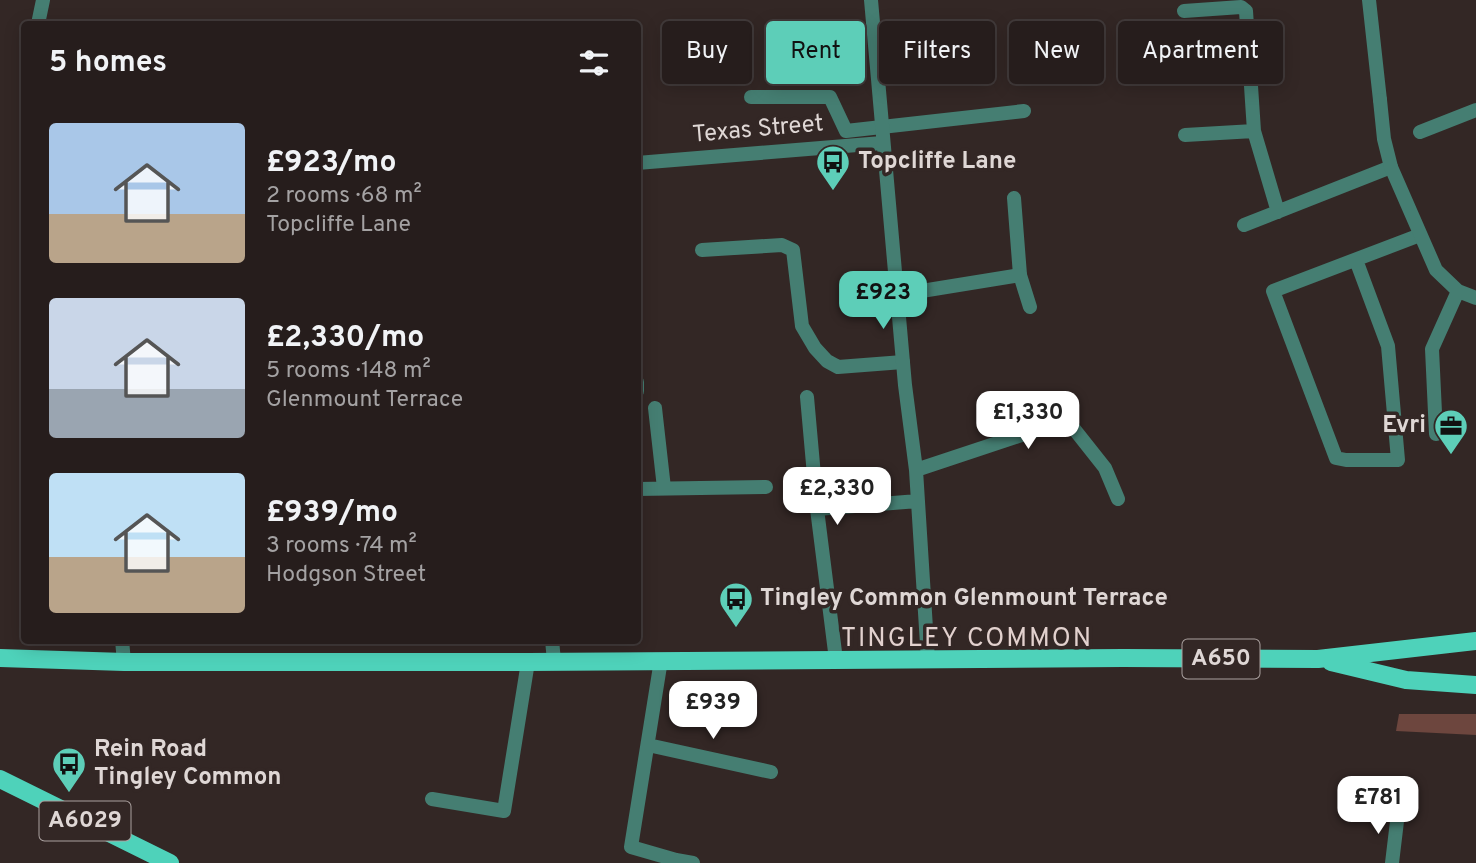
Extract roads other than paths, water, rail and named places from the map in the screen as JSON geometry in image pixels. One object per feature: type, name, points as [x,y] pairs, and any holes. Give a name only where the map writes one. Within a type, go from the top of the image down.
[{"type":"main road","name":"A650","points":[[0,658],[124,662],[1318,659],[1476,641]]},
{"type":"main road","name":"A650","points":[[1318,659],[1406,680],[1476,685]]},
{"type":"main road","name":"A6029","points":[[0,779],[170,863]]},
{"type":"street","points":[[39,21],[43,0]]},
{"type":"street","points":[[871,0],[882,143],[916,470],[928,660]]},
{"type":"street","points":[[1370,0],[1384,139],[1391,167],[1436,270],[1458,291],[1476,298]]},
{"type":"street","points":[[1184,11],[1241,7],[1246,11],[1247,21]]},
{"type":"street","points":[[1251,84],[1254,131],[1278,212]]},
{"type":"street","points":[[751,97],[830,97],[846,131],[1024,111]]},
{"type":"street","points":[[1420,132],[1476,110]]},
{"type":"street","points":[[1185,135],[1254,131]]},
{"type":"street","name":"Texas Street","points":[[641,163],[882,143]]},
{"type":"street","points":[[1244,225],[1391,167]]},
{"type":"street","points":[[1014,198],[1020,275],[1030,307]]},
{"type":"street","points":[[1356,260],[1388,346],[1398,460],[1336,458],[1273,291],[1420,235]]},
{"type":"street","points":[[702,250],[782,245],[793,250],[802,326],[815,348],[827,361],[838,367],[903,362]]},
{"type":"street","points":[[897,295],[1020,275]]},
{"type":"street","points":[[1436,434],[1432,349],[1458,291]]},
{"type":"street","points":[[807,397],[835,660]]},
{"type":"street","points":[[656,408],[664,488]]},
{"type":"street","points":[[916,470],[1067,419],[1105,468],[1118,499]]},
{"type":"street","points":[[641,489],[766,488]]},
{"type":"street","points":[[817,509],[918,501]]},
{"type":"street","points":[[122,644],[124,662]]},
{"type":"street","points":[[552,644],[554,661]]},
{"type":"street","points":[[661,660],[631,847],[693,863]]},
{"type":"street","points":[[432,799],[504,811],[528,662]]},
{"type":"street","points":[[648,745],[771,772]]},
{"type":"street","points":[[1392,863],[1398,813]]},
{"type":"place","name":"Topcliffe Lane","points":[[833,192]]},
{"type":"place","name":"Evri","points":[[1451,456]]},
{"type":"place","name":"Tingley Common Glenmount Terrace","points":[[736,629]]},
{"type":"place","name":"Rein Road Tingley Common","points":[[69,794]]},
{"type":"district","name":"TINGLEY COMMON","points":[[967,639]]}]
